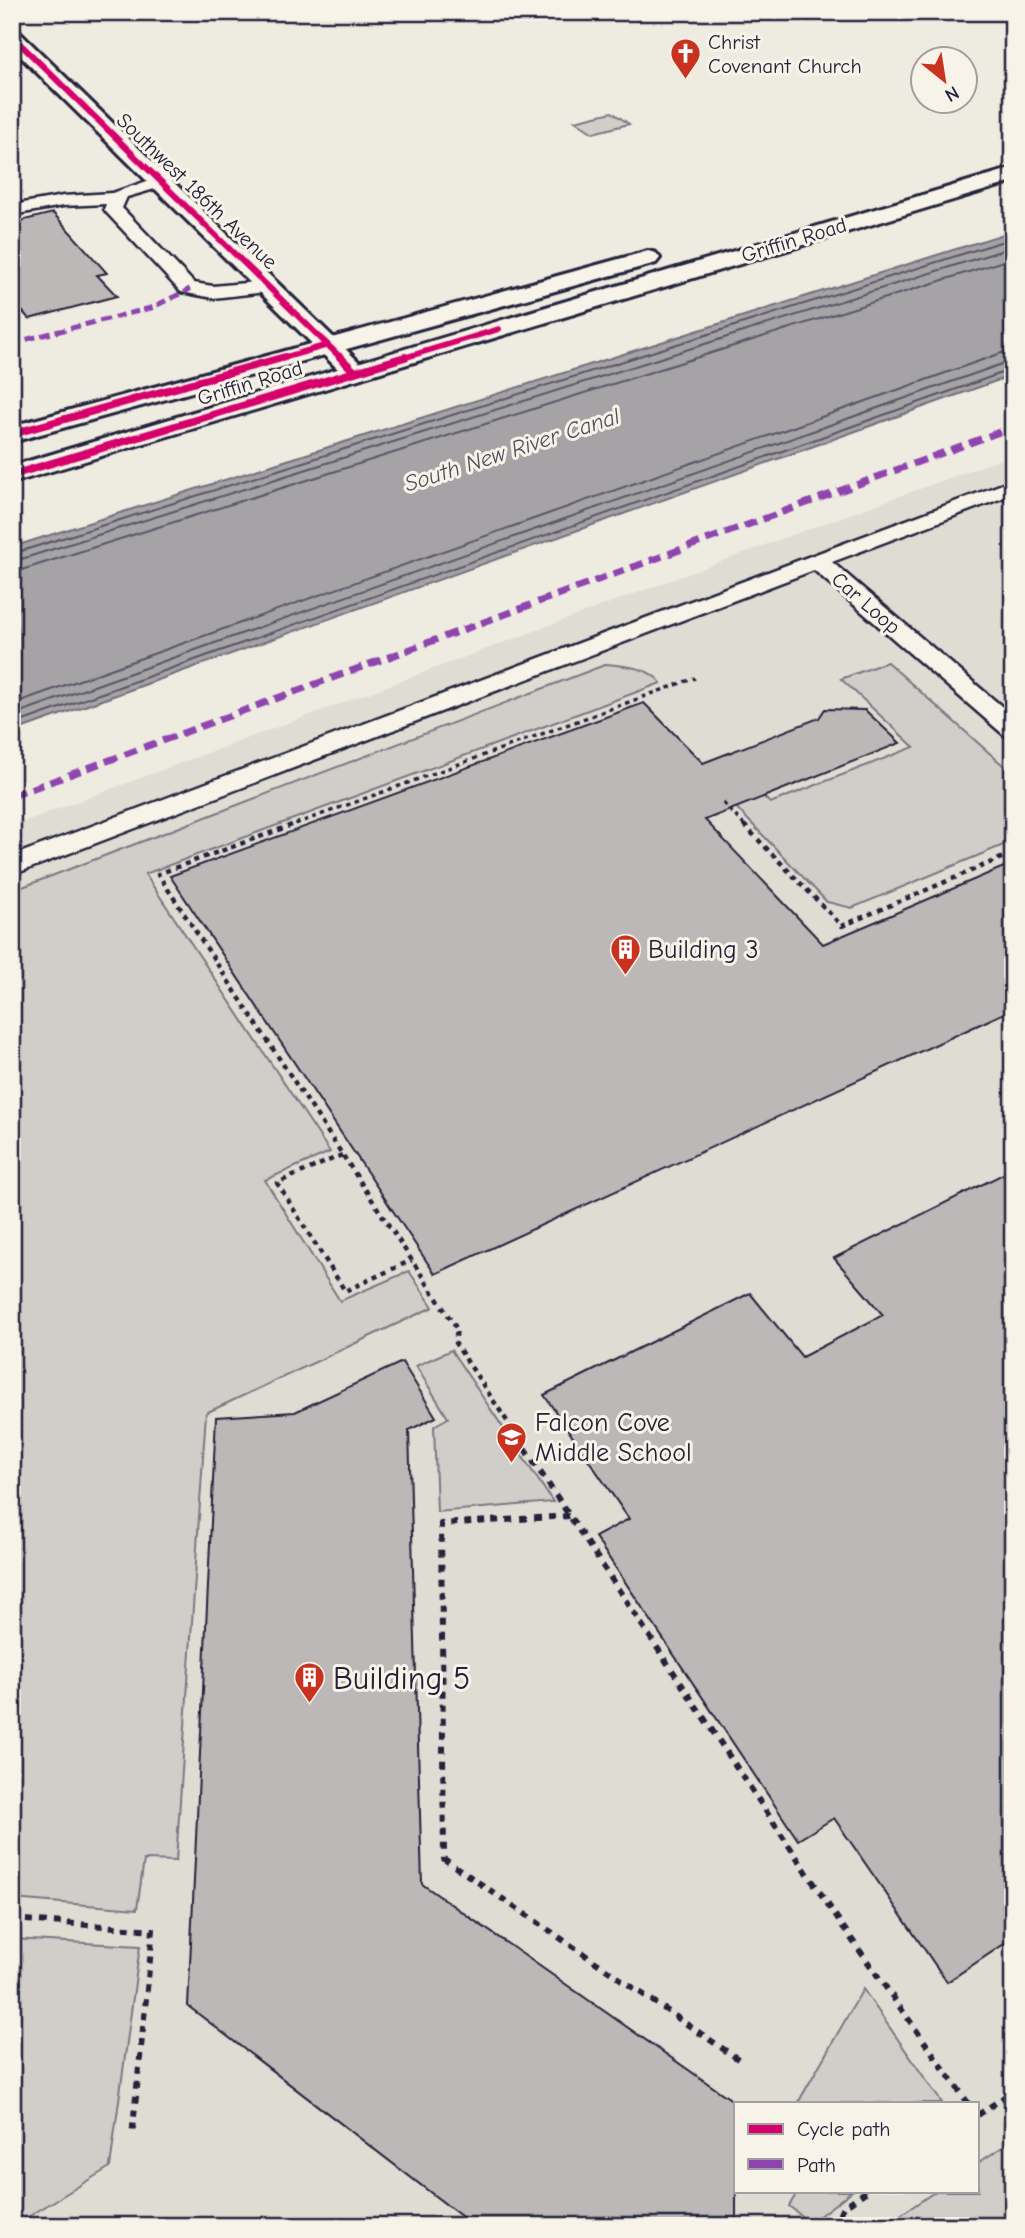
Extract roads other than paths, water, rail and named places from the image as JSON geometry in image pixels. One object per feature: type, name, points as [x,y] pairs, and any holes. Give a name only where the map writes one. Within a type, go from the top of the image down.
[{"type":"main road","name":"Southwest 186th Avenue","points":[[12,36],[355,372]]},
{"type":"main road","name":"Griffin Road","points":[[758,228],[1013,158]]},
{"type":"main road","name":"Griffin Road","points":[[12,475],[1013,175]]},
{"type":"main road","name":"Griffin Road","points":[[12,434],[664,253]]},
{"type":"lane","points":[[159,182],[120,194],[113,209],[187,288],[213,292],[268,287]]},
{"type":"lane","points":[[12,210],[62,201],[118,198]]},
{"type":"lane","name":"Car Loop","points":[[1013,486],[816,560],[1013,729]]},
{"type":"lane","points":[[12,866],[816,560]]},
{"type":"water","name":"South New River Canal","points":[[1013,231],[1013,375],[12,732],[12,547]]},
{"type":"place","name":"Christ Covenant Church","points":[[685,81]]},
{"type":"place","name":"Building 3","points":[[625,977]]},
{"type":"place","name":"Falcon Cove Middle School","points":[[512,1465]]},
{"type":"place","name":"Building 5","points":[[310,1705]]}]
